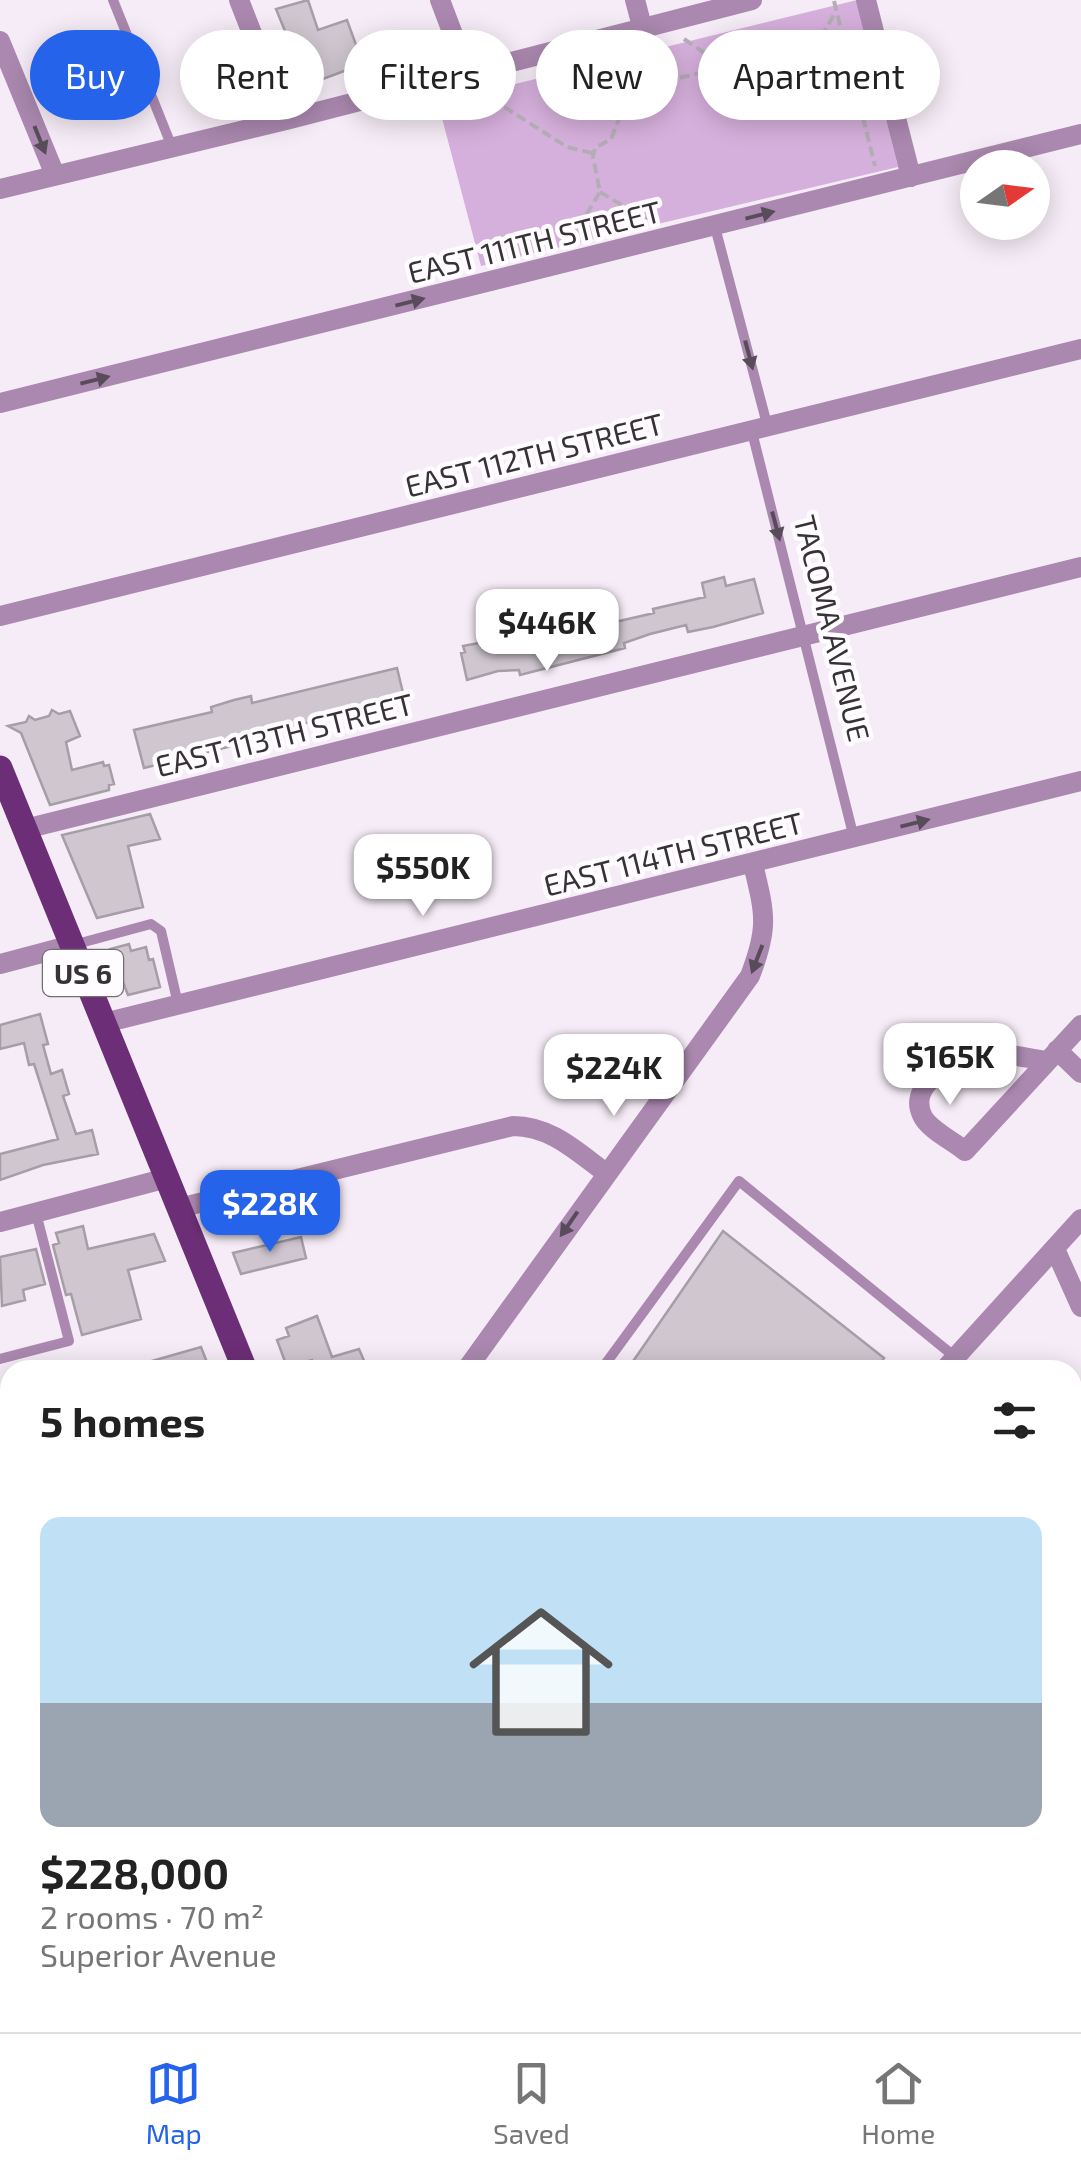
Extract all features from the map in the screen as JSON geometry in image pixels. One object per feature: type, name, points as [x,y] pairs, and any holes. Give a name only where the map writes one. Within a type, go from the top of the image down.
[{"type":"main road","name":"US 6","points":[[0,768],[241,1360]]},
{"type":"street","points":[[239,0],[251,30]]},
{"type":"street","points":[[440,0],[452,30]]},
{"type":"street","points":[[636,0],[643,30],[752,0]]},
{"type":"street","points":[[866,0],[911,176]]},
{"type":"street","points":[[0,41],[54,175]]},
{"type":"street","points":[[0,189],[286,120]]},
{"type":"street","name":"EAST 111TH STREET","points":[[0,403],[1081,134]]},
{"type":"street","name":"EAST 112TH STREET","points":[[0,616],[1081,348]]},
{"type":"street","name":"EAST 113TH STREET","points":[[25,829],[1081,567]]},
{"type":"street","name":"EAST 114TH STREET","points":[[104,1023],[1081,782]]},
{"type":"street","points":[[473,1360],[750,976],[763,942],[765,914],[753,864]]},
{"type":"street","points":[[0,964],[72,946]]},
{"type":"street","points":[[1067,1045],[965,1151],[924,1121],[919,1106],[925,1084],[941,1070],[997,1054],[1067,1045]]},
{"type":"street","points":[[1067,1045],[1081,1072]]},
{"type":"street","points":[[179,1208],[514,1126],[553,1134],[606,1173]]},
{"type":"street","points":[[0,1222],[166,1178]]},
{"type":"street","points":[[954,1360],[1081,1219]]},
{"type":"street","points":[[1055,1249],[1081,1307]]},
{"type":"lane","points":[[113,0],[172,147]]},
{"type":"lane","name":"TACOMA AVENUE","points":[[715,227],[804,636],[854,839]]},
{"type":"lane","points":[[72,946],[150,924],[161,931],[178,1005]]},
{"type":"lane","points":[[608,1360],[739,1181],[945,1360]]},
{"type":"lane","points":[[0,1359],[68,1341],[36,1213]]},
{"type":"path","points":[[834,1],[877,174]]},
{"type":"path","points":[[825,30],[836,10]]},
{"type":"path","points":[[684,39],[698,49]]},
{"type":"path","points":[[516,112],[567,147],[593,153]]},
{"type":"path","points":[[570,249],[569,244],[600,192],[593,153],[600,143],[611,139],[620,120]]},
{"type":"path","points":[[600,192],[652,223],[653,229]]},
{"type":"shaded area","points":[[857,0],[864,30],[735,30]]},
{"type":"shaded area","points":[[698,39],[698,120],[886,120],[898,167],[481,266],[442,120],[516,120],[516,84],[536,79],[536,120],[678,120],[678,44]]},
{"type":"building","points":[[308,0],[318,30],[285,30],[276,9]]},
{"type":"building","points":[[347,20],[351,30],[344,30],[344,71],[324,79],[324,30],[318,30]]},
{"type":"building","points":[[724,577],[726,586],[754,579],[763,613],[688,632],[686,625],[650,634],[624,643],[625,648],[520,675],[519,670],[498,671],[467,680],[463,646],[533,633],[535,639],[654,613],[653,609],[705,597],[702,583]]},
{"type":"building","points":[[397,668],[405,701],[321,719],[260,735],[260,739],[144,768],[134,730],[212,712],[211,707],[234,700],[251,696],[252,703]]},
{"type":"building","points":[[52,710],[59,714],[70,711],[80,736],[66,742],[72,770],[103,762],[104,766],[109,765],[114,784],[109,785],[109,790],[50,805],[21,733],[8,726],[26,722],[29,716],[35,720],[49,716]]},
{"type":"building","points":[[150,814],[160,839],[128,846],[143,907],[97,918],[62,835]]},
{"type":"building","points":[[129,944],[131,951],[146,947],[160,987],[128,995],[110,949]]},
{"type":"building","points":[[40,1014],[51,1074],[62,1070],[69,1094],[63,1096],[76,1134],[92,1130],[98,1154],[43,1165],[0,1180],[0,1154],[58,1139],[24,1043],[0,1049],[0,1025]]},
{"type":"building","points":[[83,1226],[88,1249],[154,1234],[165,1261],[128,1270],[141,1319],[82,1335],[53,1245],[59,1243],[56,1233]]},
{"type":"building","points":[[723,1231],[884,1358],[883,1360],[634,1360]]},
{"type":"building","points":[[301,1237],[306,1258],[241,1274],[233,1253]]},
{"type":"building","points":[[36,1249],[45,1284],[23,1290],[25,1300],[2,1306],[0,1257]]},
{"type":"building","points":[[317,1316],[332,1357],[359,1349],[364,1360],[284,1360],[277,1340],[289,1336],[286,1328]]},
{"type":"building","points":[[201,1347],[206,1360],[155,1360]]}]
